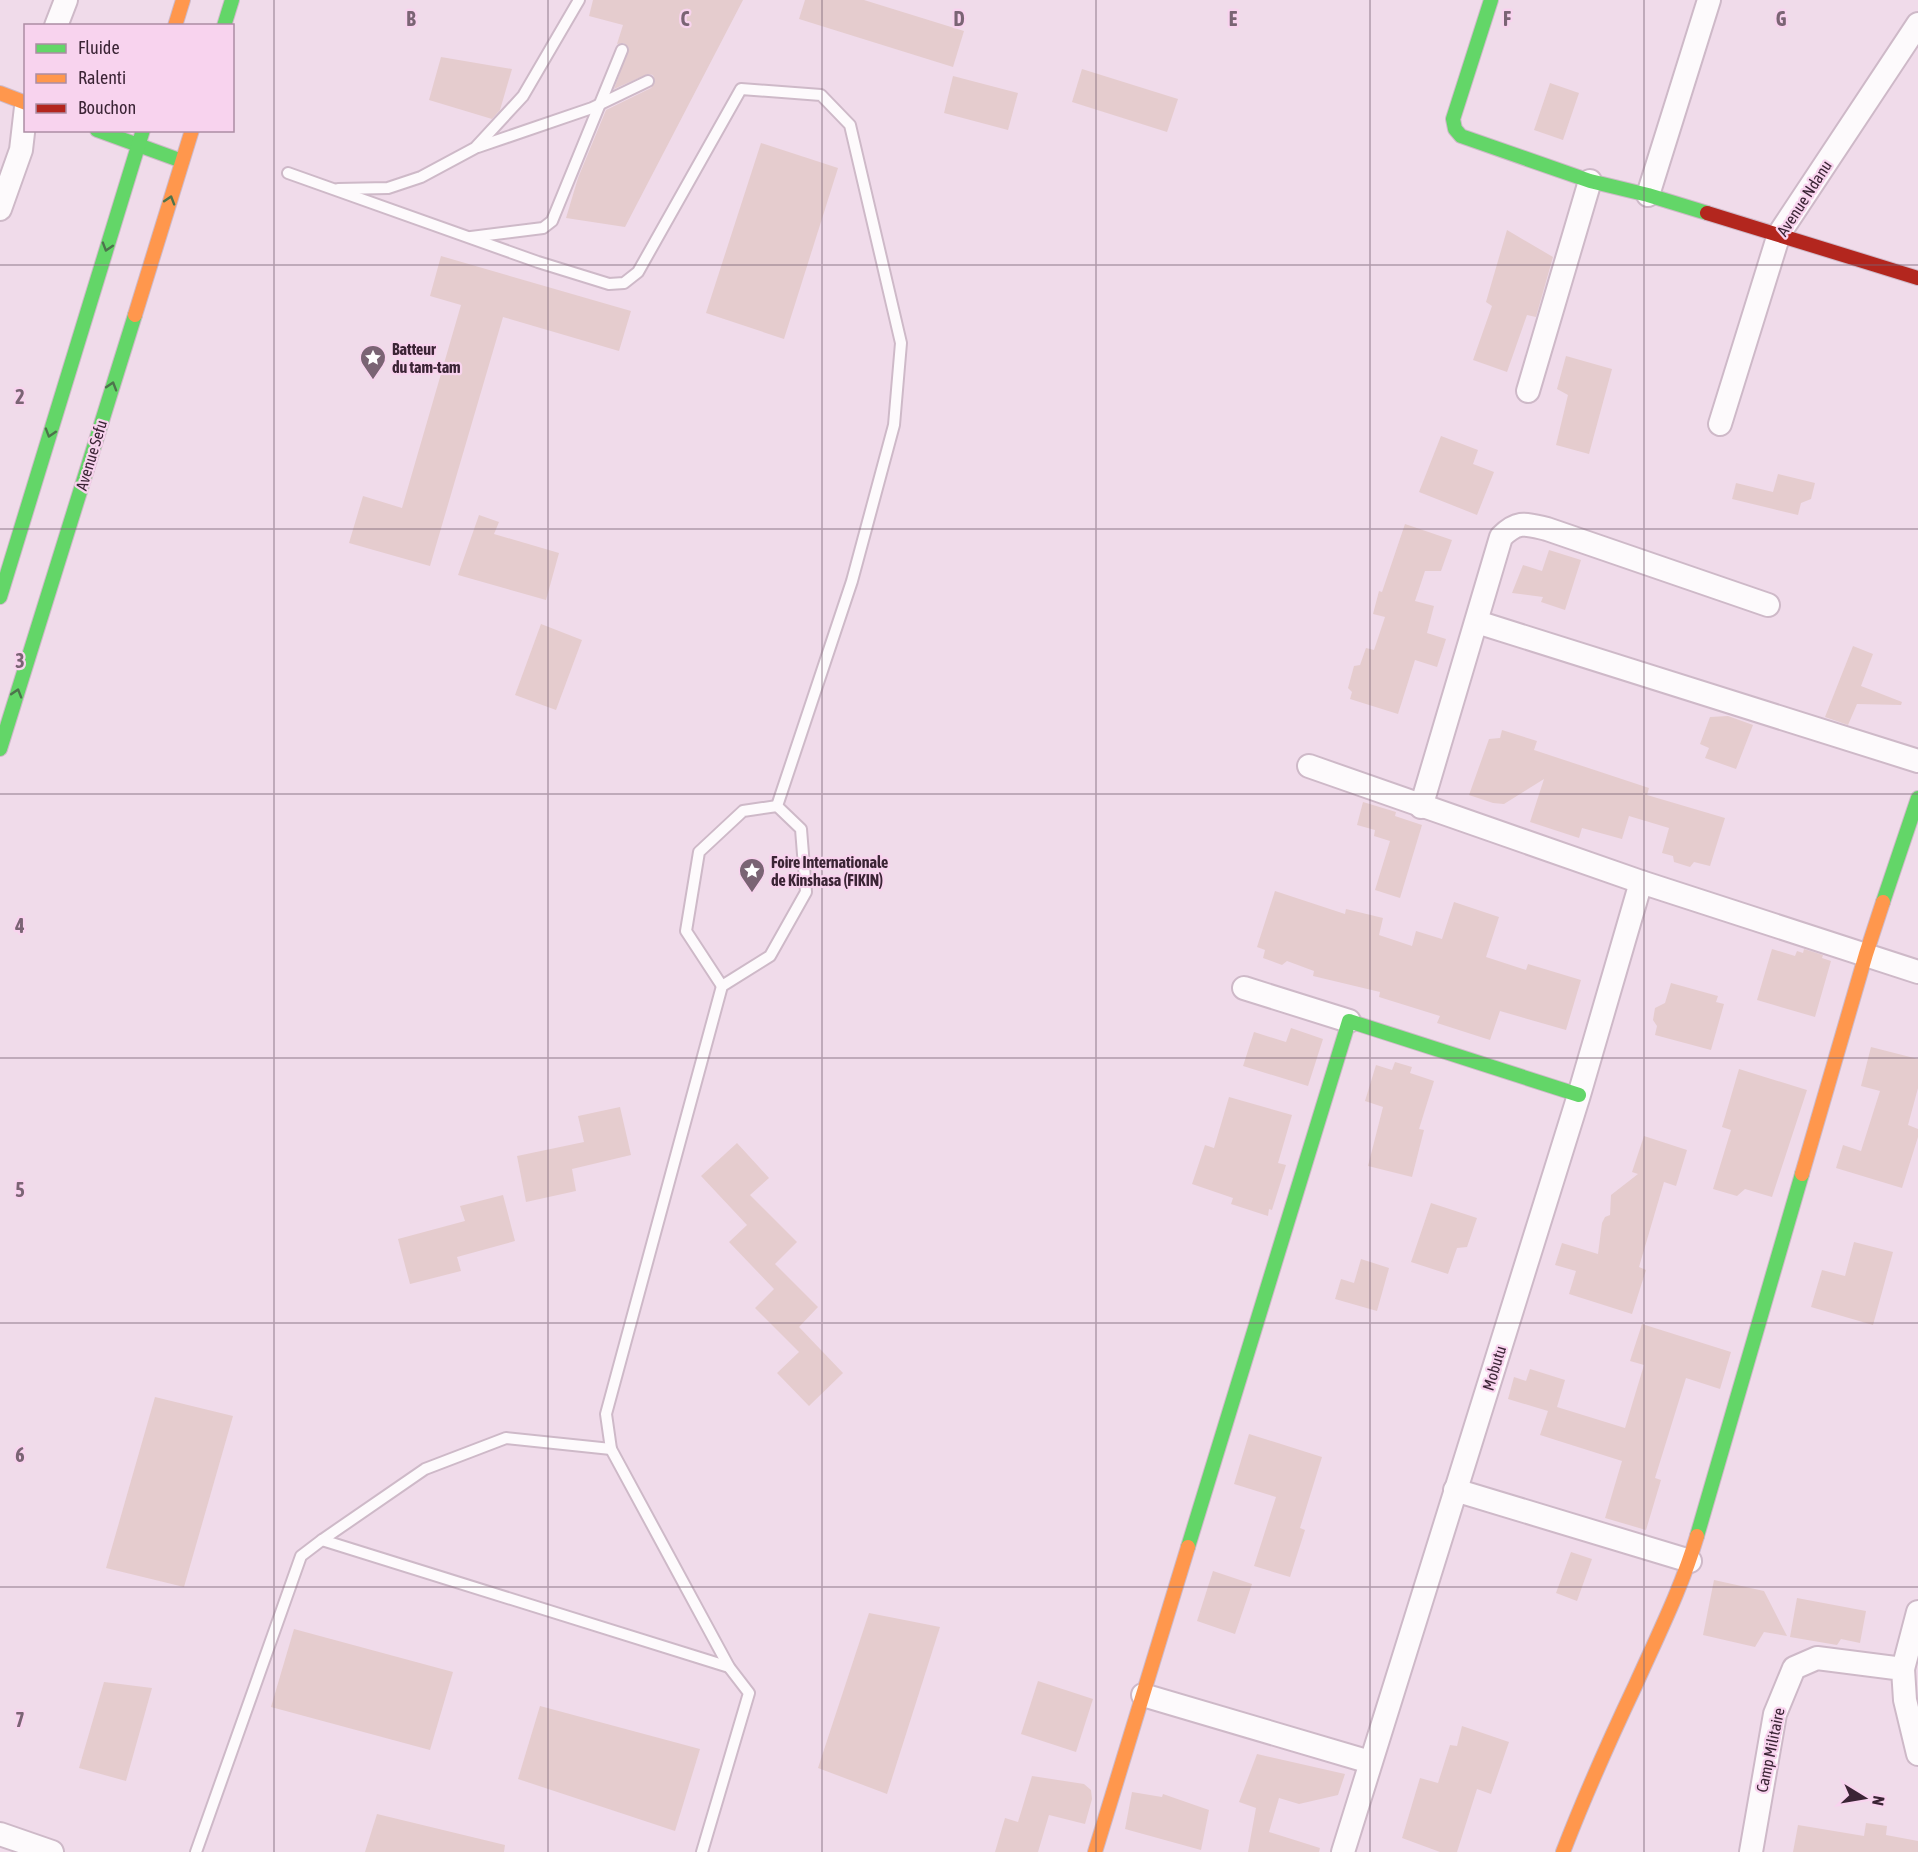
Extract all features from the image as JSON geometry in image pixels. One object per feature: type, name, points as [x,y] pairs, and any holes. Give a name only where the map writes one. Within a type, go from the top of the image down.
[{"type":"street","points":[[57,24],[66,0]]},
{"type":"street","points":[[176,24],[183,0]]},
{"type":"street","points":[[225,24],[232,0]]},
{"type":"street","points":[[1491,0],[1453,119],[1455,129],[1461,136],[1590,181],[1648,195],[1918,278]]},
{"type":"street","points":[[1648,195],[1709,0]]},
{"type":"street","name":"Avenue Ndanu","points":[[1720,424],[1779,234],[1918,24]]},
{"type":"street","points":[[0,93],[24,104]]},
{"type":"street","points":[[0,209],[21,150],[24,123]]},
{"type":"street","points":[[102,132],[182,161]]},
{"type":"street","points":[[0,597],[142,132]]},
{"type":"street","name":"Avenue Sefu","points":[[0,748],[191,132]]},
{"type":"street","points":[[1528,390],[1590,181]]},
{"type":"street","points":[[1421,807],[1501,537],[1509,528],[1523,523],[1547,529],[1768,605]]},
{"type":"street","points":[[1477,622],[1918,761]]},
{"type":"street","points":[[1309,766],[1641,882],[1918,972]]},
{"type":"street","points":[[1563,1852],[1579,1808],[1671,1609],[1690,1561],[1866,954],[1918,798]]},
{"type":"street","name":"Mobutu","points":[[1343,1852],[1579,1095],[1641,882]]},
{"type":"street","points":[[1244,988],[1579,1095]]},
{"type":"street","points":[[1095,1852],[1349,1021]]},
{"type":"street","points":[[1455,1490],[1690,1561]]},
{"type":"street","points":[[1918,1612],[1903,1669],[1905,1700],[1918,1754]]},
{"type":"street","name":"Camp Militaire","points":[[1752,1852],[1775,1714],[1794,1668],[1817,1658],[1903,1669]]},
{"type":"street","points":[[1143,1695],[1370,1762]]},
{"type":"street","points":[[0,1834],[52,1852]]},
{"type":"lane","points":[[475,148],[523,96],[579,0]]},
{"type":"lane","points":[[468,237],[543,228],[552,221],[622,50]]},
{"type":"lane","points":[[332,189],[388,188],[421,177],[475,148],[602,103],[648,81]]},
{"type":"lane","points":[[288,173],[538,262],[609,284],[624,283],[638,272],[741,89],[821,95],[850,125],[901,343],[894,425],[852,581],[777,806]]},
{"type":"lane","points":[[702,1852],[750,1693],[729,1667],[611,1449],[606,1414],[722,986],[770,956],[806,892],[801,828],[777,806]]},
{"type":"lane","points":[[722,986],[686,931],[699,852],[743,811],[777,806]]},
{"type":"lane","points":[[196,1852],[301,1556],[425,1469],[506,1438],[611,1449]]},
{"type":"lane","points":[[322,1540],[729,1667]]},
{"type":"building","points":[[593,0],[743,0],[625,227],[566,218],[578,178],[606,110],[651,88],[655,82],[653,75],[648,74],[614,89],[629,48],[624,43],[617,44],[623,25],[589,16]]},
{"type":"building","points":[[805,0],[864,0],[964,31],[953,67],[799,19]]},
{"type":"building","points":[[441,57],[512,69],[500,110],[492,119],[429,100]]},
{"type":"building","points":[[1082,69],[1178,99],[1167,132],[1072,102]]},
{"type":"building","points":[[953,76],[1018,93],[1008,130],[944,113]]},
{"type":"building","points":[[1550,83],[1579,93],[1563,140],[1534,130]]},
{"type":"building","points":[[761,143],[838,168],[784,339],[706,313]]},
{"type":"building","points":[[1507,230],[1553,257],[1536,317],[1527,315],[1507,372],[1473,360],[1492,306],[1486,302]]},
{"type":"building","points":[[441,256],[631,311],[619,351],[503,317],[430,566],[349,543],[363,496],[402,508],[461,305],[430,296]]},
{"type":"building","points":[[1566,356],[1612,369],[1589,454],[1556,445],[1568,395],[1557,389]]},
{"type":"building","points":[[1441,436],[1478,450],[1473,464],[1494,472],[1477,515],[1419,492]]},
{"type":"building","points":[[1778,474],[1815,483],[1811,499],[1801,503],[1798,515],[1732,499],[1736,483],[1773,492]]},
{"type":"building","points":[[479,515],[499,522],[494,534],[559,553],[546,600],[458,575]]},
{"type":"building","points":[[1405,524],[1452,540],[1441,571],[1425,571],[1415,601],[1434,606],[1427,633],[1446,639],[1437,667],[1415,660],[1398,714],[1350,699],[1352,692],[1348,688],[1354,666],[1360,665],[1366,648],[1374,650],[1385,617],[1373,614],[1379,591],[1382,592]]},
{"type":"building","points":[[1549,550],[1581,560],[1565,610],[1541,602],[1543,597],[1512,593],[1523,565],[1542,571]]},
{"type":"building","points":[[541,624],[582,640],[556,710],[515,695]]},
{"type":"building","points":[[1853,646],[1873,654],[1861,686],[1902,702],[1901,705],[1857,704],[1848,725],[1825,717]]},
{"type":"building","points":[[1728,716],[1753,725],[1736,769],[1705,758],[1709,748],[1700,744],[1710,717]]},
{"type":"building","points":[[1502,730],[1537,741],[1534,750],[1649,788],[1647,795],[1725,818],[1710,866],[1694,862],[1690,867],[1674,862],[1673,856],[1662,853],[1669,828],[1629,816],[1622,839],[1582,828],[1579,838],[1530,822],[1544,779],[1504,804],[1469,795],[1489,739],[1500,738]]},
{"type":"building","points":[[1363,802],[1396,812],[1395,816],[1422,825],[1400,898],[1375,890],[1390,841],[1374,836],[1375,830],[1357,825]]},
{"type":"building","points":[[1275,891],[1345,914],[1346,909],[1383,918],[1379,935],[1412,946],[1416,931],[1442,939],[1454,902],[1499,917],[1486,957],[1526,970],[1528,964],[1581,980],[1566,1030],[1500,1011],[1490,1040],[1437,1023],[1440,1016],[1379,997],[1380,992],[1313,976],[1314,971],[1287,961],[1282,965],[1263,958],[1265,950],[1257,947]]},
{"type":"building","points":[[1772,949],[1795,956],[1797,951],[1803,953],[1804,949],[1823,955],[1822,958],[1831,961],[1815,1017],[1757,1000]]},
{"type":"building","points":[[1671,983],[1718,996],[1716,1002],[1724,1004],[1711,1050],[1655,1035],[1657,1026],[1653,1020],[1655,1008],[1665,1003]]},
{"type":"building","points":[[1291,1028],[1323,1039],[1308,1086],[1243,1066],[1254,1032],[1286,1042]]},
{"type":"building","points":[[1871,1047],[1918,1059],[1918,1088],[1908,1125],[1918,1129],[1918,1137],[1902,1188],[1836,1168],[1843,1145],[1861,1151],[1880,1091],[1861,1086]]},
{"type":"building","points":[[1395,1062],[1412,1067],[1410,1073],[1434,1081],[1419,1129],[1424,1130],[1412,1177],[1368,1166],[1383,1107],[1365,1101],[1376,1065],[1392,1070]]},
{"type":"building","points":[[1739,1069],[1807,1090],[1772,1197],[1745,1189],[1737,1196],[1713,1189],[1731,1130],[1722,1127]]},
{"type":"building","points":[[1229,1097],[1292,1115],[1278,1163],[1286,1165],[1268,1216],[1231,1204],[1233,1198],[1192,1184],[1205,1145],[1214,1148]]},
{"type":"building","points":[[620,1107],[631,1155],[572,1169],[576,1191],[526,1202],[517,1156],[584,1142],[578,1116]]},
{"type":"building","points":[[1644,1136],[1687,1150],[1676,1186],[1664,1182],[1639,1267],[1646,1270],[1632,1314],[1569,1294],[1576,1271],[1555,1265],[1562,1243],[1598,1254],[1602,1223],[1605,1217],[1610,1215],[1611,1195],[1638,1174],[1632,1172]]},
{"type":"building","points":[[737,1143],[769,1178],[750,1195],[797,1242],[775,1264],[818,1307],[799,1327],[843,1373],[809,1406],[777,1373],[799,1352],[755,1308],[774,1289],[729,1242],[747,1225],[701,1176]]},
{"type":"building","points":[[503,1195],[515,1241],[457,1257],[461,1271],[410,1284],[398,1239],[465,1221],[460,1206]]},
{"type":"building","points":[[1431,1203],[1477,1218],[1467,1247],[1457,1248],[1448,1274],[1411,1262]]},
{"type":"building","points":[[1854,1242],[1893,1252],[1873,1325],[1811,1307],[1822,1270],[1845,1276]]},
{"type":"building","points":[[1361,1259],[1389,1268],[1377,1311],[1335,1299],[1341,1279],[1354,1283]]},
{"type":"building","points":[[1642,1324],[1731,1352],[1720,1389],[1686,1378],[1655,1478],[1661,1480],[1646,1530],[1605,1518],[1622,1461],[1540,1435],[1548,1411],[1508,1399],[1514,1377],[1526,1381],[1530,1369],[1565,1380],[1557,1407],[1625,1428],[1644,1365],[1630,1361]]},
{"type":"building","points":[[155,1397],[233,1416],[184,1587],[106,1568]]},
{"type":"building","points":[[1249,1434],[1322,1457],[1300,1528],[1305,1530],[1290,1577],[1254,1566],[1276,1497],[1234,1484]]},
{"type":"building","points":[[1571,1552],[1592,1559],[1577,1601],[1556,1593]]},
{"type":"building","points":[[1213,1571],[1252,1584],[1235,1634],[1197,1621]]},
{"type":"building","points":[[1714,1580],[1764,1591],[1787,1636],[1764,1632],[1755,1647],[1703,1635]]},
{"type":"building","points":[[1797,1598],[1866,1611],[1860,1643],[1841,1639],[1837,1645],[1790,1637]]},
{"type":"building","points":[[869,1613],[940,1627],[887,1794],[818,1768]]},
{"type":"building","points":[[294,1629],[453,1672],[430,1750],[271,1707]]},
{"type":"building","points":[[1038,1681],[1093,1699],[1076,1752],[1021,1734]]},
{"type":"building","points":[[104,1682],[152,1688],[126,1781],[79,1768]]},
{"type":"building","points":[[540,1706],[700,1749],[675,1831],[518,1779]]},
{"type":"building","points":[[1462,1726],[1509,1742],[1491,1794],[1477,1789],[1457,1852],[1440,1852],[1402,1838],[1420,1778],[1438,1783],[1450,1745],[1457,1746]]},
{"type":"building","points":[[1257,1754],[1345,1774],[1338,1795],[1299,1804],[1279,1798],[1269,1832],[1320,1848],[1319,1852],[1248,1852],[1256,1808],[1239,1802]]},
{"type":"building","points":[[1032,1776],[1084,1784],[1091,1790],[1092,1799],[1085,1824],[1049,1815],[1038,1852],[995,1852],[1005,1818],[1018,1822]]},
{"type":"building","points":[[1132,1792],[1162,1797],[1163,1794],[1209,1810],[1201,1850],[1125,1829]]},
{"type":"building","points":[[377,1814],[505,1845],[504,1852],[365,1852]]},
{"type":"building","points":[[1866,1823],[1887,1826],[1886,1835],[1918,1841],[1918,1852],[1793,1852],[1798,1825],[1864,1836]]},
{"type":"traffic: fast","points":[[225,24],[232,0]]},
{"type":"traffic: fast","points":[[1491,0],[1453,119],[1455,129],[1461,136],[1590,181],[1707,213]]},
{"type":"traffic: fast","points":[[102,132],[182,161]]},
{"type":"traffic: fast","points":[[0,597],[142,132]]},
{"type":"traffic: fast","points":[[0,749],[135,315]]},
{"type":"traffic: fast","points":[[1883,902],[1918,798]]},
{"type":"traffic: fast","points":[[1188,1547],[1349,1021],[1579,1095]]},
{"type":"traffic: fast","points":[[1697,1536],[1802,1174]]},
{"type":"traffic: slow","points":[[176,24],[183,0]]},
{"type":"traffic: slow","points":[[0,93],[24,102]]},
{"type":"traffic: slow","points":[[135,315],[191,132]]},
{"type":"traffic: slow","points":[[1802,1174],[1883,902]]},
{"type":"traffic: slow","points":[[1563,1852],[1598,1767],[1669,1611],[1697,1536]]},
{"type":"traffic: slow","points":[[1095,1852],[1188,1547]]},
{"type":"traffic: jam","points":[[1707,213],[1918,278]]},
{"type":"place","name":"Batteur du tam-tam","points":[[373,381]]},
{"type":"place","name":"Foire Internationale de Kinshasa (FIKIN)","points":[[752,894]]}]
